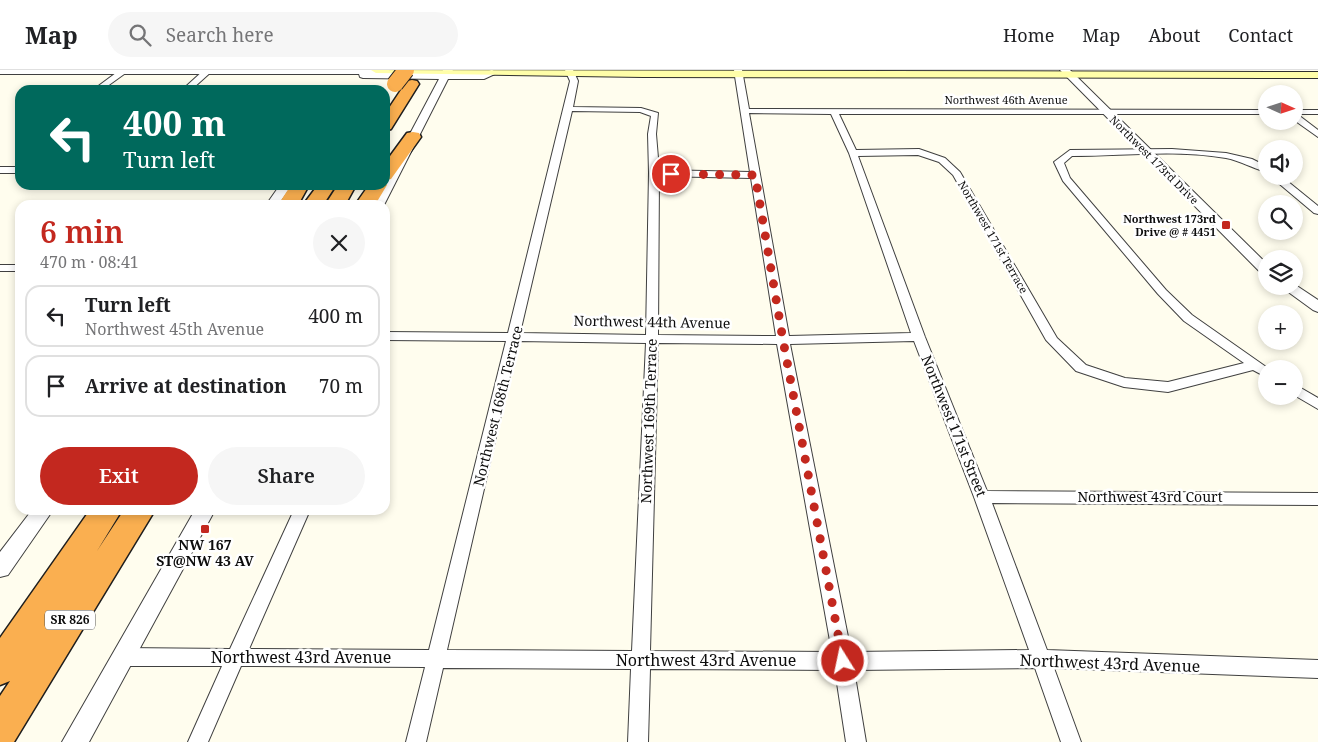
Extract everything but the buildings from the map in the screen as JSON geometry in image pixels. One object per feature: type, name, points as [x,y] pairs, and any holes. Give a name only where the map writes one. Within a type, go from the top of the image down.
[{"type":"highway","points":[[390,92],[395,84],[422,70]]},
{"type":"highway","points":[[390,116],[409,77]]},
{"type":"highway","points":[[390,168],[413,137]]},
{"type":"highway","name":"SR 826","points":[[0,668],[104,515]]},
{"type":"highway","name":"SR 826","points":[[0,730],[137,515]]},
{"type":"main road","points":[[375,72],[1067,72],[1318,75]]},
{"type":"street","points":[[232,70],[243,72]]},
{"type":"street","points":[[192,85],[208,71]]},
{"type":"street","points":[[1,72],[343,72],[348,75],[375,72]]},
{"type":"street","points":[[104,85],[123,72]]},
{"type":"street","points":[[366,85],[375,72]]},
{"type":"street","points":[[390,183],[447,72]]},
{"type":"street","name":"Northwest 168th Terrace","points":[[416,742],[515,337],[568,109],[574,81],[570,72]]},
{"type":"street","points":[[739,72],[783,340],[843,661],[856,742]]},
{"type":"street","name":"Northwest 173rd Drive","points":[[1067,72],[1104,112],[1258,262]]},
{"type":"street","name":"Northwest 169th Terrace","points":[[568,109],[642,110],[655,115],[652,134],[654,173],[652,339],[638,742]]},
{"type":"street","name":"Northwest 171st Street","points":[[834,111],[852,153],[919,338],[982,497],[1071,742]]},
{"type":"street","name":"Northwest 46th Avenue","points":[[746,112],[1258,112]]},
{"type":"street","points":[[1303,112],[1318,112]]},
{"type":"street","points":[[1303,123],[1318,134]]},
{"type":"street","name":"Northwest 171st Terrace","points":[[852,153],[919,152],[942,160],[958,174],[1052,340],[1080,368],[1124,382],[1168,387],[1258,369]]},
{"type":"street","points":[[1258,166],[1235,156],[1202,153],[1070,153],[1059,162],[1066,179],[1168,298],[1188,318],[1258,368]]},
{"type":"street","points":[[0,170],[15,170]]},
{"type":"street","points":[[654,173],[755,175]]},
{"type":"street","points":[[1286,185],[1318,211]]},
{"type":"street","points":[[0,268],[15,268]]},
{"type":"street","points":[[1300,295],[1318,307]]},
{"type":"street","name":"Northwest 44th Avenue","points":[[390,336],[783,340],[919,338]]},
{"type":"street","points":[[1303,395],[1318,404]]},
{"type":"street","name":"Northwest 43rd Court","points":[[982,497],[1318,499]]},
{"type":"street","points":[[0,568],[39,515]]},
{"type":"street","points":[[75,742],[202,515]]},
{"type":"street","points":[[198,742],[300,515]]},
{"type":"street","name":"Northwest 43rd Avenue","points":[[123,657],[235,656],[843,661],[1040,660],[1318,670]]},
{"type":"place","name":"Northwest 173rd Drive @ # 4451","points":[[1226,225]]},
{"type":"place","name":"NW 167 ST@NW 43 AV","points":[[205,529]]},
{"type":"route","points":[[671,174],[755,175],[783,340],[843,661]]}]
